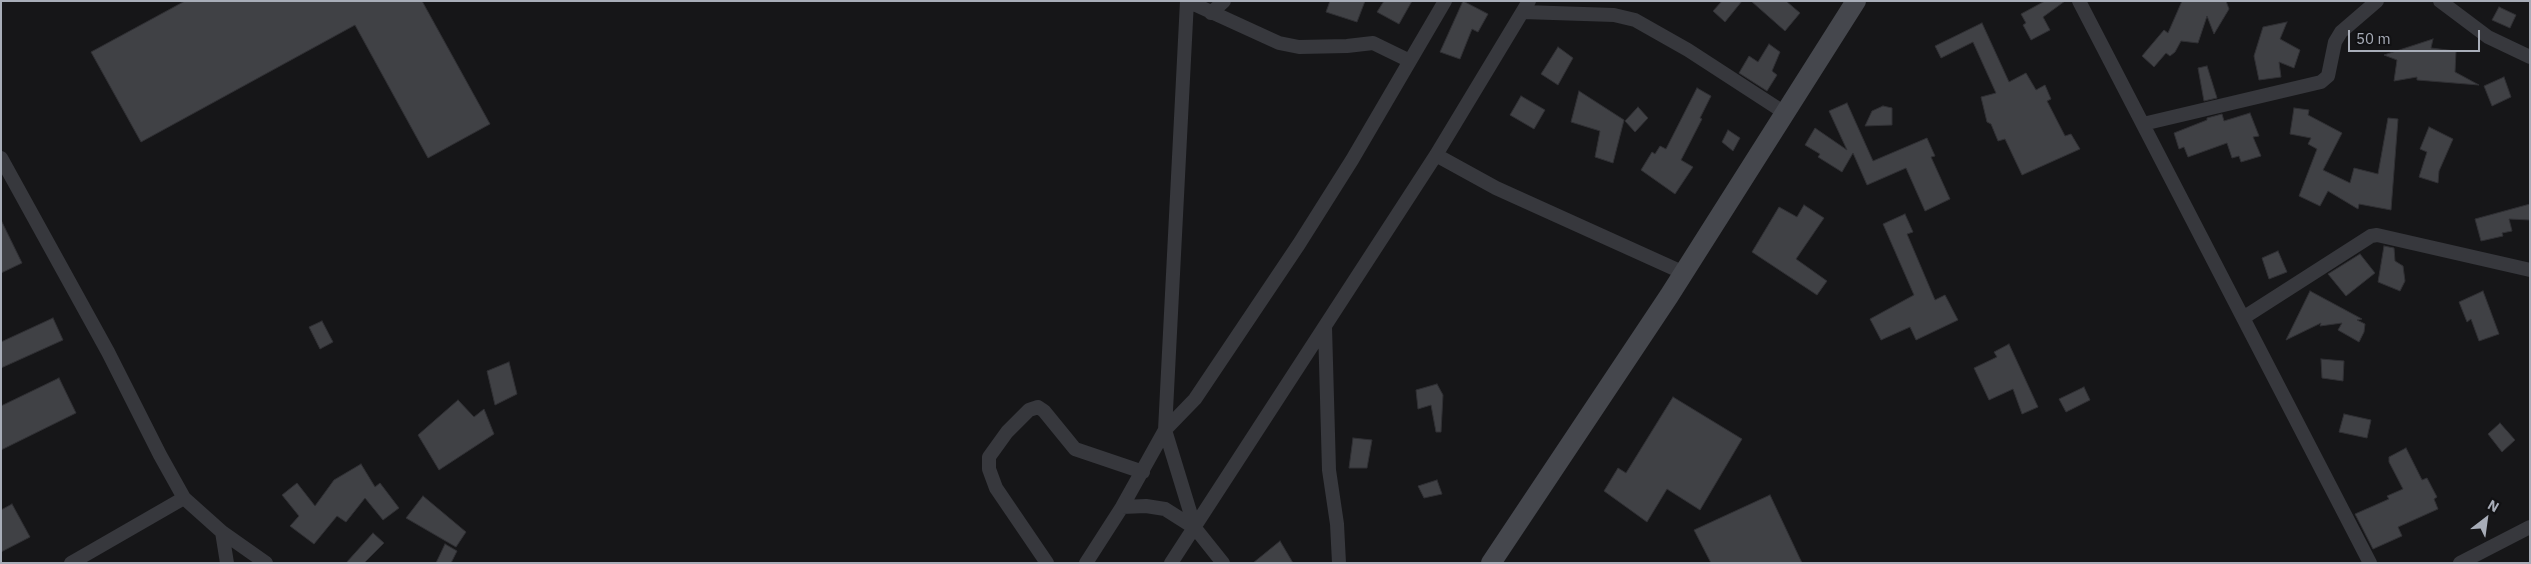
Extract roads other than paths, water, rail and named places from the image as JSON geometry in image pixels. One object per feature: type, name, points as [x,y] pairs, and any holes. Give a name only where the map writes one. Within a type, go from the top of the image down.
[{"type":"main road","points":[[1491,563],[1684,273],[1856,1]]},
{"type":"street","points":[[1195,528],[1165,430],[1187,1],[1279,43],[1299,47],[1348,46],[1373,43],[1410,62]]},
{"type":"street","points":[[1211,13],[1224,1]]},
{"type":"street","points":[[1086,563],[1143,472],[1165,430],[1195,399],[1299,244],[1445,1]]},
{"type":"street","points":[[2079,1],[2370,563]]},
{"type":"street","points":[[2143,124],[2321,82],[2328,76],[2335,42],[2341,32],[2377,1]]},
{"type":"street","points":[[2440,1],[2488,37],[2530,57]]},
{"type":"street","points":[[1171,563],[1436,155],[1526,7],[1614,15],[1635,20],[1688,50],[1785,113]]},
{"type":"street","points":[[1436,155],[1496,188],[1684,273]]},
{"type":"street","points":[[1,158],[108,352],[184,498],[222,532],[266,563]]},
{"type":"street","points":[[2243,318],[2370,236],[2377,235],[2530,270]]},
{"type":"street","points":[[1324,327],[1329,470],[1337,524],[1339,563]]},
{"type":"street","points":[[1047,563],[996,488],[989,469],[989,457],[1007,432],[1029,410],[1038,407],[1044,411],[1075,449],[1143,472]]},
{"type":"street","points":[[71,563],[184,498]]},
{"type":"street","points":[[1122,507],[1146,506],[1165,509],[1195,528],[1223,563]]},
{"type":"street","points":[[2460,563],[2530,527]]},
{"type":"street","points":[[222,532],[227,563]]}]
